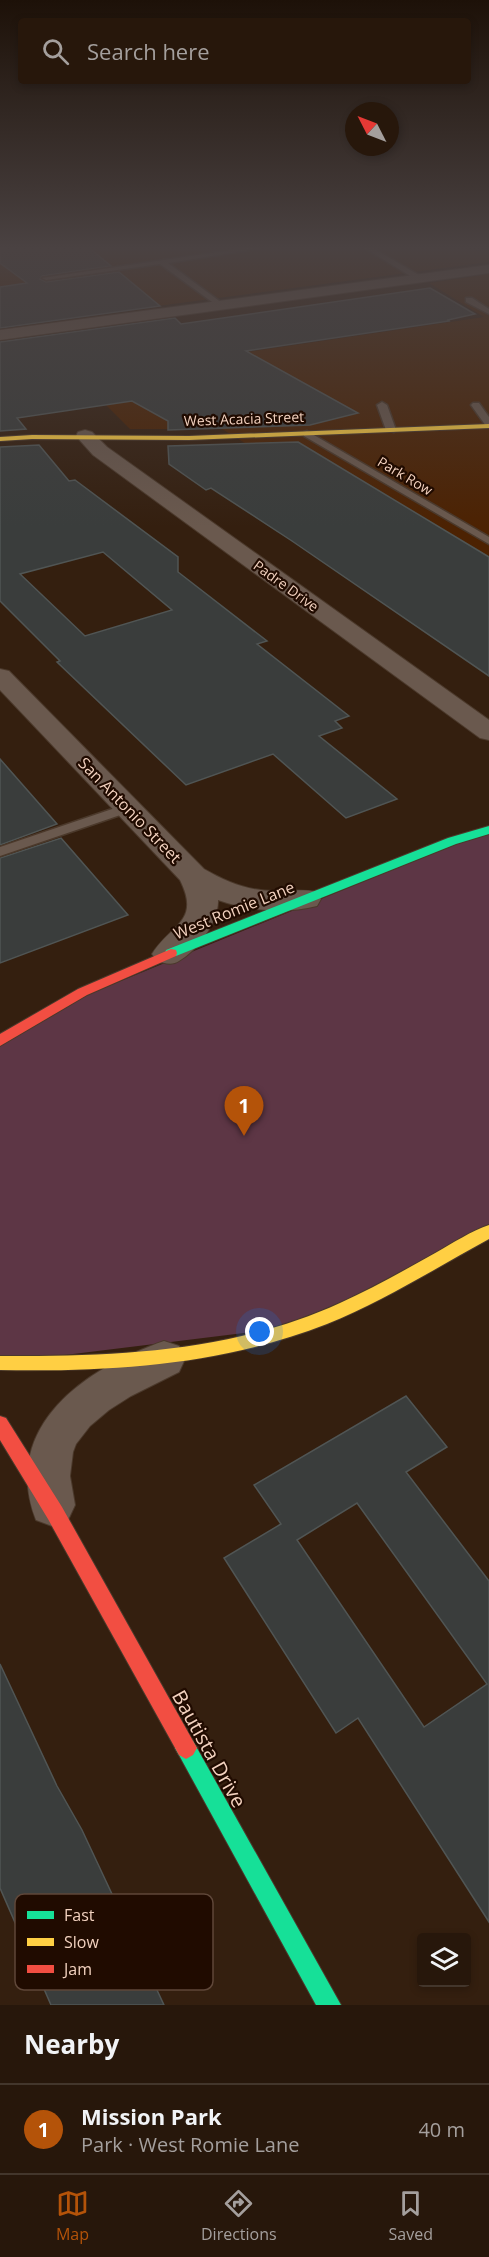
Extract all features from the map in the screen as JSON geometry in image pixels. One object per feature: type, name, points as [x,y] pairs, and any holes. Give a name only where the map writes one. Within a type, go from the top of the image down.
[{"type":"street","name":"West Acacia Street","points":[[0,439],[86,436],[177,438],[489,425]]},
{"type":"street","name":"Padre Drive","points":[[86,436],[100,451],[489,732]]},
{"type":"street","name":"San Antonio Street","points":[[0,676],[193,876],[202,891],[205,903],[202,914],[196,925],[168,954]]},
{"type":"street","name":"West Romie Lane","points":[[0,1041],[75,994],[168,954],[452,841],[489,830]]},
{"type":"street","points":[[193,876],[223,892],[258,901],[306,899]]},
{"type":"street","points":[[0,1363],[66,1365],[166,1358],[241,1345],[300,1326],[363,1300],[489,1231]]},
{"type":"street","points":[[55,1513],[47,1485],[46,1468],[60,1430],[90,1399],[135,1372],[166,1358]]},
{"type":"street","name":"Bautista Drive","points":[[0,1424],[55,1513],[329,2005]]},
{"type":"lane","points":[[382,405],[391,430]]},
{"type":"lane","points":[[476,405],[489,425]]},
{"type":"lane","name":"Park Row","points":[[307,434],[489,542]]},
{"type":"lane","points":[[0,852],[127,808]]},
{"type":"shaded area","points":[[325,341],[489,341],[489,594],[222,429],[130,429],[78,377]]},
{"type":"shaded area","points":[[489,830],[489,1231],[300,1326],[0,1363],[0,1041],[38,1015]]},
{"type":"building","points":[[317,341],[246,351],[358,413],[310,425],[168,430],[168,421],[132,401],[17,418],[26,429],[0,431],[0,342]]},
{"type":"building","points":[[298,442],[489,557],[489,676],[292,541],[211,488],[206,490],[169,464],[168,446]]},
{"type":"building","points":[[39,445],[69,481],[75,480],[178,557],[178,572],[267,641],[257,644],[349,716],[335,721],[342,728],[319,736],[397,799],[346,818],[273,754],[186,785],[57,662],[60,661],[0,601],[0,447]],"holes":[[[103,552],[172,610],[85,636],[20,574]]]},
{"type":"building","points":[[0,759],[57,824],[0,845]]},
{"type":"building","points":[[61,838],[128,915],[0,963],[0,858]]},
{"type":"building","points":[[406,1396],[447,1447],[406,1472],[489,1581],[489,1922],[358,1718],[336,1733],[224,1558],[281,1524],[254,1485]],"holes":[[[357,1503],[487,1684],[424,1727],[297,1540]]]},
{"type":"building","points":[[0,1664],[57,1786],[82,1830],[112,1894],[15,1894],[15,1922],[0,1888]]},
{"type":"building","points":[[44,1990],[157,1990],[164,2005],[51,2005]]},
{"type":"traffic: fast","points":[[171,953],[452,841],[489,830]]},
{"type":"traffic: fast","points":[[186,1748],[329,2005]]},
{"type":"traffic: slow","points":[[0,439],[32,437],[189,438],[489,426]]},
{"type":"traffic: slow","points":[[0,1363],[123,1361],[205,1351],[245,1343],[284,1332],[345,1309],[489,1231]]},
{"type":"traffic: jam","points":[[0,1041],[40,1015],[82,992],[171,953]]},
{"type":"traffic: jam","points":[[0,1424],[55,1513],[186,1748]]},
{"type":"place","name":"Mission Park","points":[[244,1136]]}]
